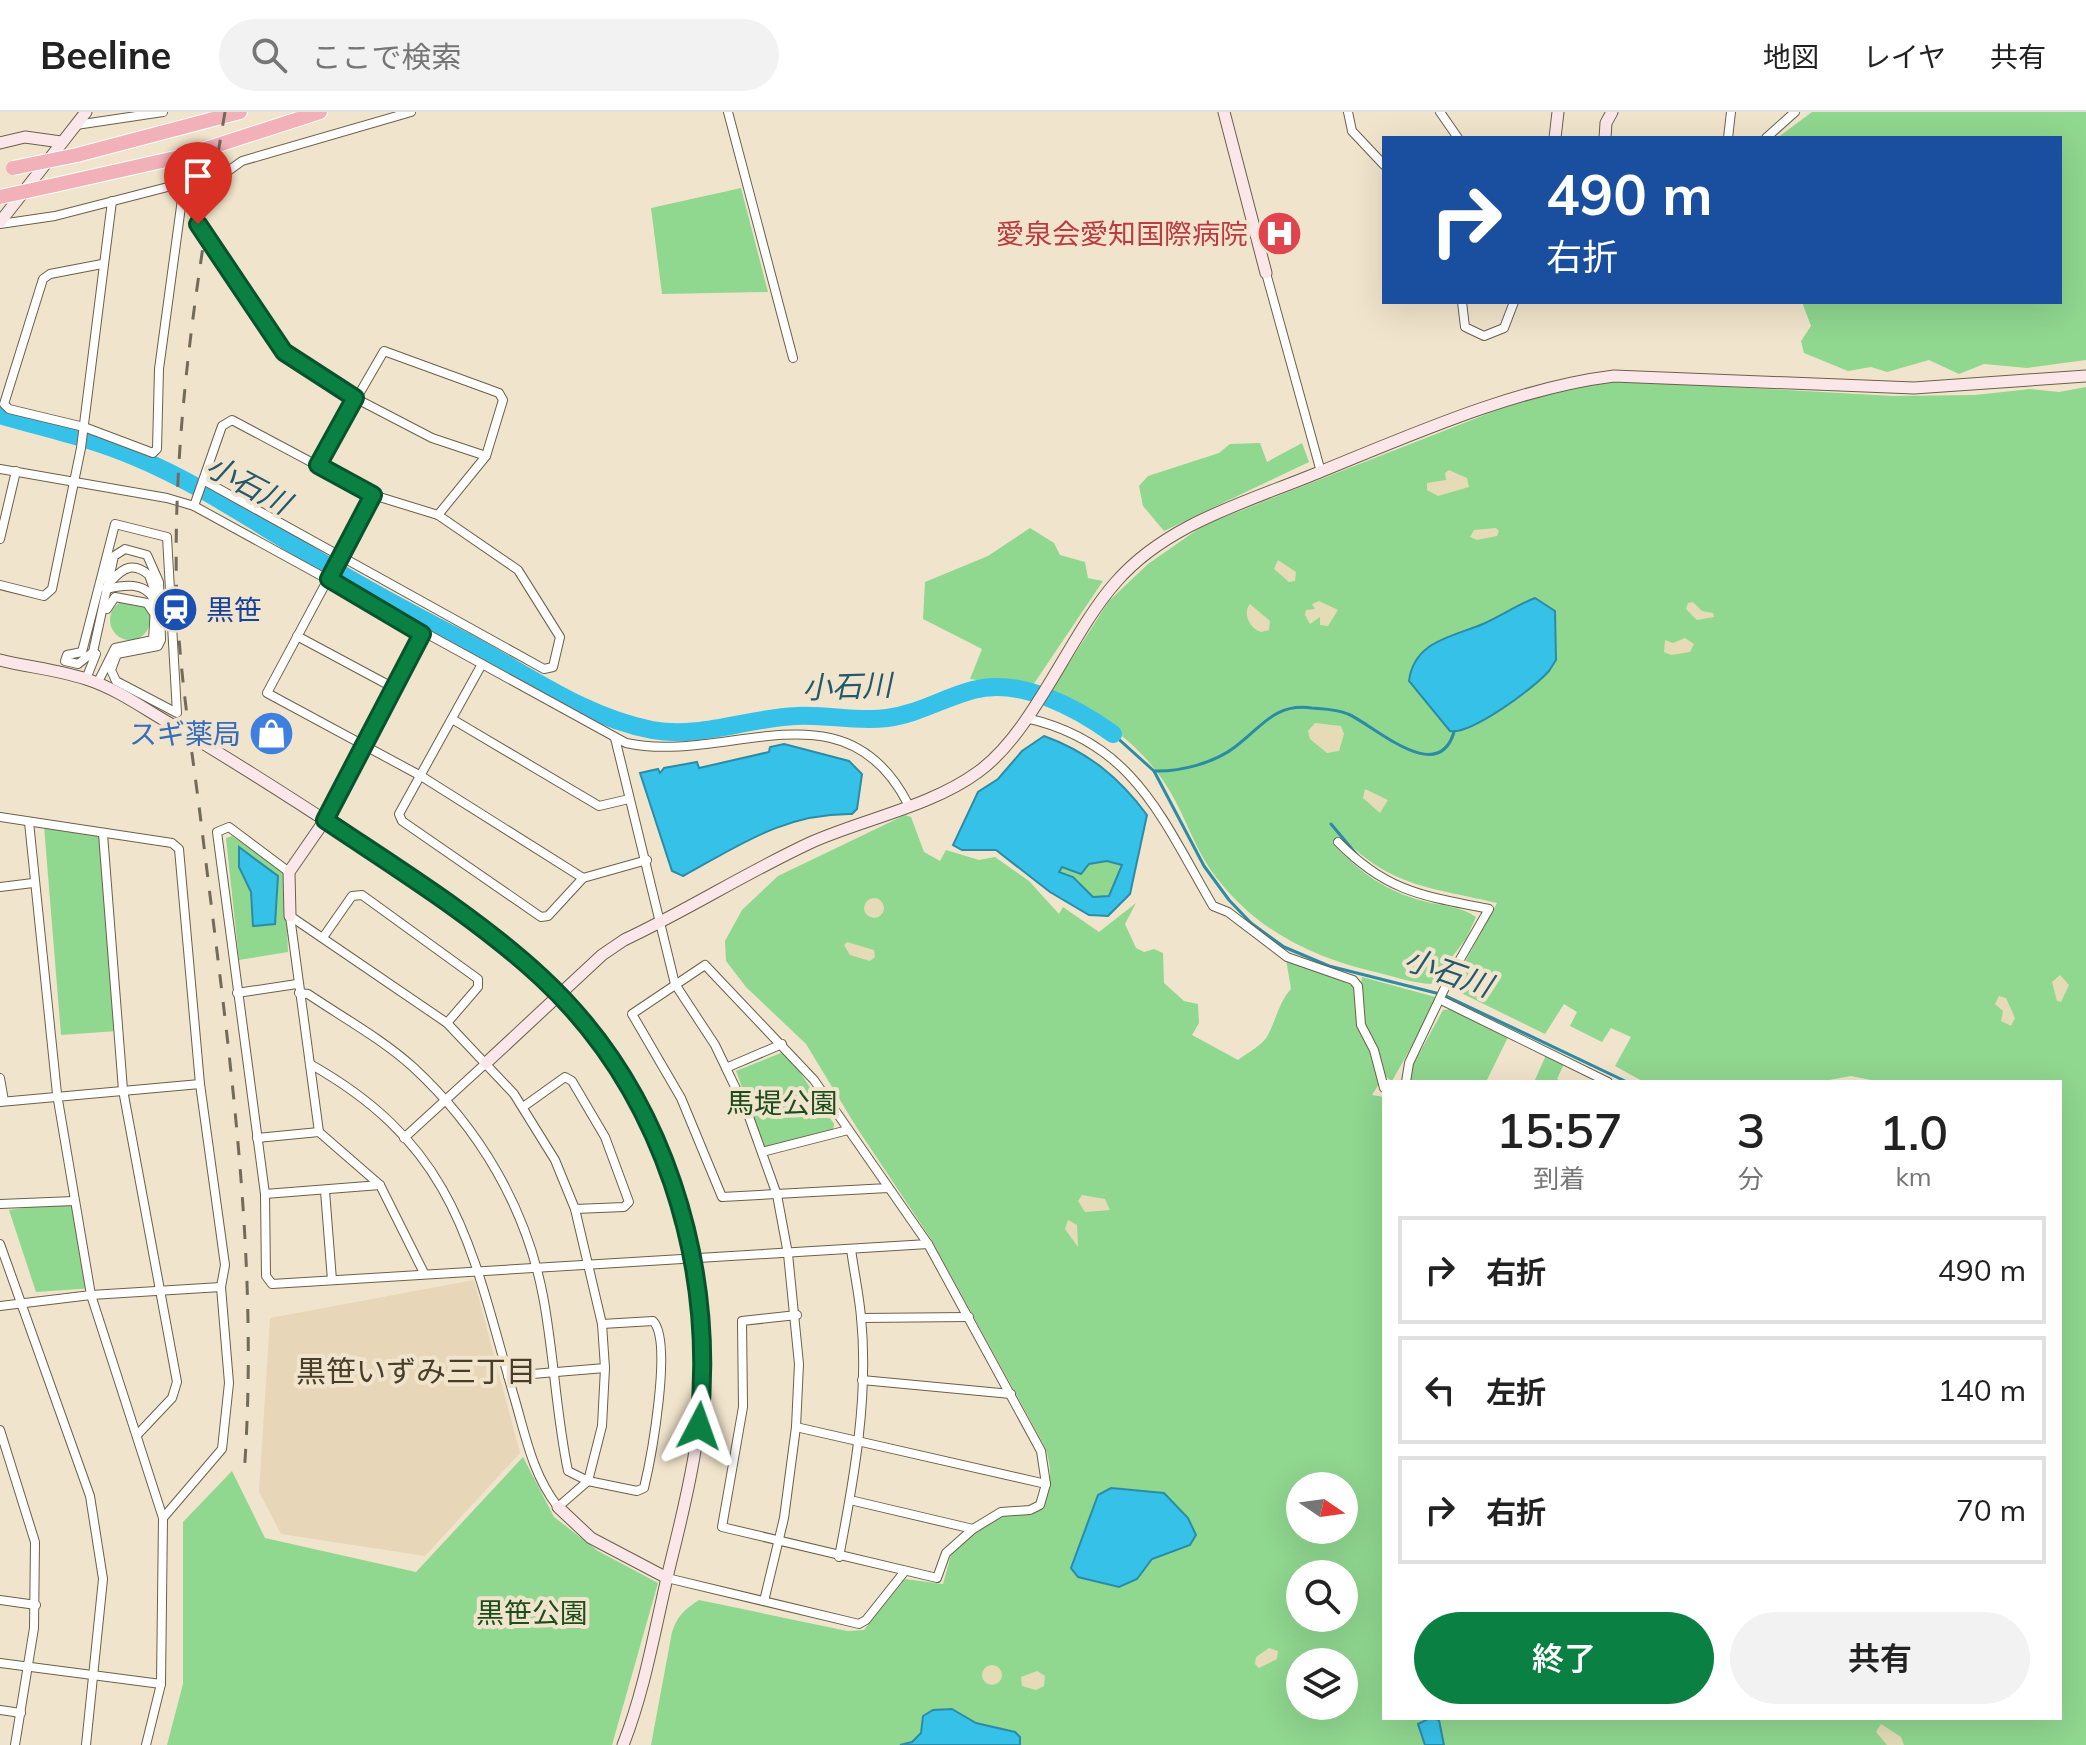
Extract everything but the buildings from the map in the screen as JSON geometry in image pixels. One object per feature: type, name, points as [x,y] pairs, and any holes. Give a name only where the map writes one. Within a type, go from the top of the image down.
[{"type":"highway","points":[[7,169],[77,155],[240,112]]},
{"type":"highway","points":[[0,197],[184,156],[320,112]]},
{"type":"street","points":[[0,223],[86,112]]},
{"type":"street","points":[[76,125],[163,112]]},
{"type":"street","points":[[379,112],[382,123]]},
{"type":"street","points":[[0,223],[55,216],[191,181],[217,179],[242,161],[382,123],[411,112]]},
{"type":"street","points":[[728,112],[793,358]]},
{"type":"street","points":[[1224,112],[1321,472]]},
{"type":"street","points":[[1348,112],[1352,131],[1382,163]]},
{"type":"street","points":[[1440,112],[1457,136]]},
{"type":"street","points":[[1555,136],[1558,112]]},
{"type":"street","points":[[1605,136],[1606,123],[1612,112]]},
{"type":"street","points":[[1728,136],[1731,112]]},
{"type":"street","points":[[1768,136],[1795,112]]},
{"type":"street","points":[[0,143],[25,137],[61,142]]},
{"type":"street","points":[[177,187],[284,352],[355,398],[432,438],[486,456]]},
{"type":"street","points":[[102,264],[50,274],[43,279],[4,400],[9,409],[84,427],[151,453],[157,449],[159,369],[182,199]]},
{"type":"street","points":[[0,585],[44,596],[52,589],[76,481],[112,201]]},
{"type":"street","points":[[1462,304],[1465,327],[1484,336],[1504,328],[1513,304]]},
{"type":"street","points":[[318,465],[386,350],[499,393],[503,400],[486,456],[438,515]]},
{"type":"street","points":[[404,1138],[602,955],[812,843],[953,788],[978,773],[994,760],[1026,718],[1114,584],[1147,554],[1203,519],[1386,444],[1532,391],[1572,381],[1614,376],[1940,387],[2086,376]]},
{"type":"street","points":[[195,503],[202,483],[222,426],[229,420],[373,495],[438,515],[518,570],[561,640],[550,669],[202,483]]},
{"type":"street","points":[[0,469],[195,503],[330,576],[422,634],[615,738],[651,748],[672,749],[768,734],[792,733],[838,739],[851,743],[877,762],[908,804]]},
{"type":"street","points":[[0,539],[16,471]]},
{"type":"street","points":[[373,495],[267,693],[421,776],[583,878]]},
{"type":"street","points":[[92,682],[109,584],[118,550],[137,552],[151,559],[161,598],[161,640],[158,646],[117,654],[111,670],[116,681],[177,713],[167,537],[115,524],[82,652],[67,655],[65,661],[78,664],[93,652],[109,584],[121,554],[140,556],[151,565],[156,599],[153,640],[115,648],[92,682]]},
{"type":"street","points":[[109,584],[121,569],[135,567],[149,575],[156,599]]},
{"type":"street","points":[[109,584],[143,589],[156,599]]},
{"type":"street","points":[[107,609],[115,597],[123,596],[147,603],[155,616]]},
{"type":"street","points":[[422,634],[325,820],[289,872],[298,989],[319,1132],[380,1185],[424,1273]]},
{"type":"street","points":[[297,636],[394,688]]},
{"type":"street","points":[[0,660],[92,682],[268,781],[499,942],[558,996],[615,1067],[647,1123],[682,1209],[701,1310],[702,1402],[696,1449],[667,1578],[623,1745]]},
{"type":"street","points":[[482,664],[399,814],[402,821],[541,917],[548,916],[583,878],[647,860]]},
{"type":"street","points":[[1026,718],[1053,724],[1082,737],[1121,763],[1158,807],[1213,906],[1228,912],[1287,957],[1353,980],[1358,986],[1361,1025],[1374,1050],[1382,1080]]},
{"type":"street","points":[[452,719],[599,806],[629,799]]},
{"type":"street","points":[[615,738],[675,984],[726,1068],[762,1152],[777,1195],[788,1254],[797,1315],[799,1364],[796,1427],[778,1543],[764,1601]]},
{"type":"street","points":[[0,817],[179,846],[200,1084],[225,1259],[221,1287],[229,1383],[222,1449],[163,1518]]},
{"type":"street","points":[[29,822],[57,1094],[91,1295],[163,1518],[161,1684],[146,1745]]},
{"type":"street","points":[[289,872],[229,827],[219,829],[237,993],[265,1194],[267,1280],[272,1284],[928,1244]]},
{"type":"street","points":[[103,834],[123,1090],[177,1382],[172,1398],[138,1434]]},
{"type":"street","points":[[1338,842],[1364,869],[1394,887],[1489,909],[1409,1063],[1406,1080]]},
{"type":"street","points":[[0,887],[33,883]]},
{"type":"street","points":[[324,936],[357,894],[413,931],[478,979],[478,987],[447,1023]]},
{"type":"street","points":[[290,916],[324,936],[447,1023],[523,1107],[555,1160],[575,1209],[602,1324],[605,1368],[602,1426],[588,1481],[558,1507]]},
{"type":"street","points":[[797,1315],[742,1321],[743,1407],[722,1527],[778,1543],[937,1578],[946,1553],[973,1529],[1001,1512],[1030,1510],[1040,1505],[1046,1484],[1041,1451],[1011,1394],[928,1244],[814,1080],[705,965],[635,1011],[632,1018],[681,1098],[719,1193],[727,1198],[888,1188]]},
{"type":"street","points":[[237,993],[298,989],[308,994],[406,1062],[473,1132],[508,1190],[537,1266],[556,1372],[567,1467],[588,1481],[641,1491],[655,1442],[660,1369],[658,1328],[653,1321],[602,1324]]},
{"type":"street","points":[[1443,996],[1604,1080]]},
{"type":"street","points":[[726,1068],[782,1044]]},
{"type":"street","points":[[310,1064],[373,1106],[430,1166],[454,1206],[477,1271],[537,1476],[558,1507],[591,1538],[667,1578],[859,1624],[866,1620],[905,1571]]},
{"type":"street","points":[[523,1107],[565,1077],[572,1081],[605,1137],[629,1202],[624,1207],[575,1209]]},
{"type":"street","points":[[0,1078],[2,1101],[200,1084]]},
{"type":"street","points":[[762,1152],[848,1130]]},
{"type":"street","points":[[257,1138],[319,1132]]},
{"type":"street","points":[[265,1194],[380,1185]]},
{"type":"street","points":[[325,1191],[332,1280]]},
{"type":"street","points":[[0,1204],[74,1201]]},
{"type":"street","points":[[0,1244],[18,1302],[90,1496],[103,1579],[86,1745]]},
{"type":"street","points":[[839,1557],[850,1500],[862,1380],[861,1318],[851,1249]]},
{"type":"street","points":[[0,1306],[91,1295],[221,1287]]},
{"type":"street","points":[[861,1318],[969,1317]]},
{"type":"street","points":[[508,1376],[605,1368]]},
{"type":"street","points":[[862,1380],[1011,1394]]},
{"type":"street","points":[[796,1427],[1046,1484]]},
{"type":"street","points":[[0,1430],[35,1542],[36,1605],[15,1745]]},
{"type":"street","points":[[850,1500],[973,1529]]},
{"type":"street","points":[[0,1600],[36,1605]]},
{"type":"street","points":[[0,1663],[161,1684]]},
{"type":"street","points":[[0,1710],[21,1713]]},
{"type":"shaded area","points":[[474,1280],[520,1453],[425,1556],[281,1534],[259,1492],[270,1318]]},
{"type":"green space","points":[[1812,112],[2086,112],[2086,360],[2027,368],[1984,364],[1959,374],[1929,360],[1887,372],[1871,367],[1848,371],[1804,353],[1801,341],[1811,326],[1803,304],[2062,304],[2062,136],[1780,136]]},
{"type":"green space","points":[[741,188],[768,292],[662,294],[651,208]]},
{"type":"green space","points":[[1607,380],[1893,396],[1975,395],[2030,389],[2059,392],[2086,387],[2086,1745],[651,1745],[672,1632],[682,1613],[699,1600],[847,1631],[864,1630],[905,1579],[943,1584],[951,1555],[970,1536],[1002,1516],[1039,1511],[1047,1495],[1050,1472],[1045,1447],[931,1239],[806,1044],[746,987],[726,961],[725,941],[742,910],[778,876],[905,815],[911,817],[924,852],[940,861],[946,850],[979,860],[995,857],[1029,881],[1059,914],[1063,907],[1099,932],[1136,903],[1125,924],[1136,948],[1144,952],[1154,949],[1163,953],[1164,983],[1184,1001],[1198,1004],[1199,1023],[1192,1035],[1238,1060],[1266,1039],[1291,989],[1286,959],[1356,987],[1379,1084],[1372,1095],[1382,1097],[1382,1720],[2062,1720],[2062,1080],[1871,1080],[1851,1076],[1829,1080],[1640,1080],[1615,1066],[1631,1037],[1611,1028],[1602,1042],[1570,1026],[1577,1012],[1564,1004],[1545,1034],[1451,988],[1497,903],[1433,889],[1396,876],[1360,854],[1342,837],[1334,845],[1385,886],[1409,897],[1457,908],[1476,917],[1466,939],[1431,984],[1357,967],[1308,950],[1286,938],[1245,909],[1210,869],[1171,793],[1147,760],[1102,721],[1049,694],[1109,601],[1148,564],[1204,525],[1538,394]]},
{"type":"green space","points":[[1260,443],[1267,462],[1302,443],[1309,462],[1164,531],[1143,506],[1139,486],[1148,476],[1219,453],[1230,444]]},
{"type":"green space","points":[[1030,528],[1054,543],[1060,555],[1085,562],[1088,578],[1103,581],[1031,688],[970,679],[982,649],[923,619],[925,582],[988,556]]},
{"type":"green space","points":[[130,600],[144,606],[150,620],[144,634],[130,640],[116,634],[110,620],[116,606]]},
{"type":"green space","points":[[44,826],[103,837],[117,1031],[61,1035]]},
{"type":"green space","points":[[232,836],[285,873],[288,952],[239,960],[226,838]]},
{"type":"green space","points":[[1107,861],[1122,865],[1109,896],[1092,897],[1073,877],[1059,872],[1062,867],[1081,873],[1089,864]]},
{"type":"green space","points":[[1362,977],[1439,998],[1393,1080],[1384,1074],[1372,1049],[1363,1017]]},
{"type":"green space","points":[[1452,1009],[1508,1037],[1487,1080],[1409,1080],[1413,1065],[1443,1010]]},
{"type":"green space","name":"馬堤公園","points":[[786,1051],[834,1124],[833,1130],[765,1149],[736,1071]]},
{"type":"green space","points":[[1546,1055],[1564,1064],[1559,1080],[1535,1080]]},
{"type":"green space","points":[[74,1201],[94,1288],[36,1292],[9,1210]]},
{"type":"green space","name":"黒笹公園","points":[[523,1457],[554,1517],[598,1551],[658,1583],[612,1745],[167,1745],[183,1684],[183,1522],[232,1471],[265,1538],[416,1572]]},
{"type":"sand","points":[[1449,470],[1467,478],[1469,487],[1438,496],[1427,490],[1427,483],[1446,480],[1445,473]]},
{"type":"sand","points":[[1496,528],[1499,531],[1497,536],[1477,540],[1470,537],[1474,530]]},
{"type":"sand","points":[[1278,560],[1296,572],[1295,581],[1289,582],[1274,569]]},
{"type":"sand","points":[[1319,601],[1338,610],[1328,626],[1320,625],[1320,617],[1310,624],[1305,615],[1306,610],[1315,609],[1312,604]]},
{"type":"sand","points":[[1693,602],[1702,611],[1713,613],[1714,617],[1697,620],[1686,609],[1688,603]]},
{"type":"sand","points":[[1250,604],[1270,621],[1269,630],[1261,632],[1251,624],[1247,616]]},
{"type":"sand","points":[[1685,638],[1694,644],[1690,652],[1671,655],[1664,652],[1665,640],[1673,643]]},
{"type":"sand","points":[[1315,723],[1341,726],[1344,734],[1339,751],[1327,753],[1310,739],[1308,731]]},
{"type":"sand","points":[[1365,789],[1388,800],[1380,813],[1363,798]]},
{"type":"sand","points":[[874,898],[881,901],[884,908],[881,915],[874,918],[867,915],[864,908],[867,901]]},
{"type":"sand","points":[[847,942],[874,950],[875,957],[870,961],[850,955],[844,945]]},
{"type":"sand","points":[[2060,975],[2069,985],[2061,1002],[2057,1001],[2052,982]]},
{"type":"sand","points":[[1999,996],[2006,998],[2015,1018],[2011,1026],[2001,1021],[2003,1011],[1995,1004]]},
{"type":"sand","points":[[1082,1195],[1105,1199],[1110,1210],[1085,1212],[1078,1201]]},
{"type":"sand","points":[[1068,1220],[1077,1225],[1078,1247],[1065,1229]]},
{"type":"sand","points":[[1269,1648],[1278,1651],[1277,1659],[1259,1668],[1255,1664],[1256,1657]]},
{"type":"sand","points":[[988,1665],[996,1665],[1002,1675],[996,1685],[988,1685],[982,1679],[982,1671]]},
{"type":"sand","points":[[1037,1671],[1045,1676],[1044,1686],[1036,1690],[1022,1686],[1021,1677]]},
{"type":"sand","points":[[1881,1724],[1901,1737],[1904,1745],[1887,1745],[1876,1732]]},
{"type":"water","points":[[1535,598],[1555,611],[1556,660],[1549,671],[1517,699],[1487,718],[1472,726],[1450,731],[1409,681],[1418,657],[1436,642],[1483,624]]},
{"type":"water","points":[[1044,736],[1060,742],[1102,767],[1147,815],[1130,894],[1108,916],[1089,915],[1050,892],[996,850],[962,850],[953,845],[978,792],[998,779],[1022,751]],"holes":[[[1107,861],[1122,865],[1109,896],[1093,897],[1073,877],[1059,872],[1062,867],[1081,874],[1089,864]]]},
{"type":"water","points":[[784,744],[849,761],[862,774],[857,809],[852,814],[828,815],[784,825],[744,842],[683,876],[672,871],[640,773],[658,769],[660,773],[664,768],[697,762],[699,768],[769,752],[770,747]]},
{"type":"water","points":[[239,847],[278,876],[275,924],[253,926],[251,892],[239,867]]},
{"type":"water","points":[[1111,1488],[1164,1493],[1188,1518],[1196,1535],[1190,1545],[1152,1559],[1137,1579],[1119,1587],[1078,1577],[1071,1568],[1098,1495]]},
{"type":"water","points":[[952,1709],[976,1723],[1015,1732],[1020,1737],[1020,1745],[900,1745],[912,1742],[921,1733],[923,1716],[933,1710]]},
{"type":"water","points":[[1426,1720],[1439,1720],[1444,1745],[1425,1745],[1418,1724]]},
{"type":"waterway","name":"小石川","points":[[0,415],[101,444],[183,479],[397,606],[559,695],[627,724],[652,730],[688,732],[796,716],[887,718],[991,687],[1028,691],[1047,697],[1083,714],[1113,734]]},
{"type":"waterway","points":[[1154,771],[1186,768],[1217,758],[1269,718],[1299,707],[1344,712],[1405,748],[1420,753],[1434,754],[1446,747],[1454,732]]},
{"type":"waterway","name":"小石川","points":[[1113,734],[1154,771],[1204,866],[1229,900],[1251,923],[1284,947],[1329,966],[1444,995],[1623,1080]]},
{"type":"waterway","points":[[1331,824],[1357,855]]},
{"type":"railway","points":[[225,112],[188,357],[176,542],[184,689],[231,1071],[245,1232],[248,1394],[244,1475]]},
{"type":"place","name":"愛泉会愛知国際病院","points":[[1279,234]]},
{"type":"place","name":"黒笹","points":[[175,610]]},
{"type":"place","name":"スギ薬局","points":[[272,734]]},
{"type":"district","name":"黒笹いずみ三丁目","points":[[416,1372]]},
{"type":"route","points":[[198,224],[284,352],[355,398],[318,465],[373,495],[329,579],[422,634],[325,820],[453,908],[542,978],[615,1067],[659,1147],[689,1232],[704,1353],[699,1426]]}]
